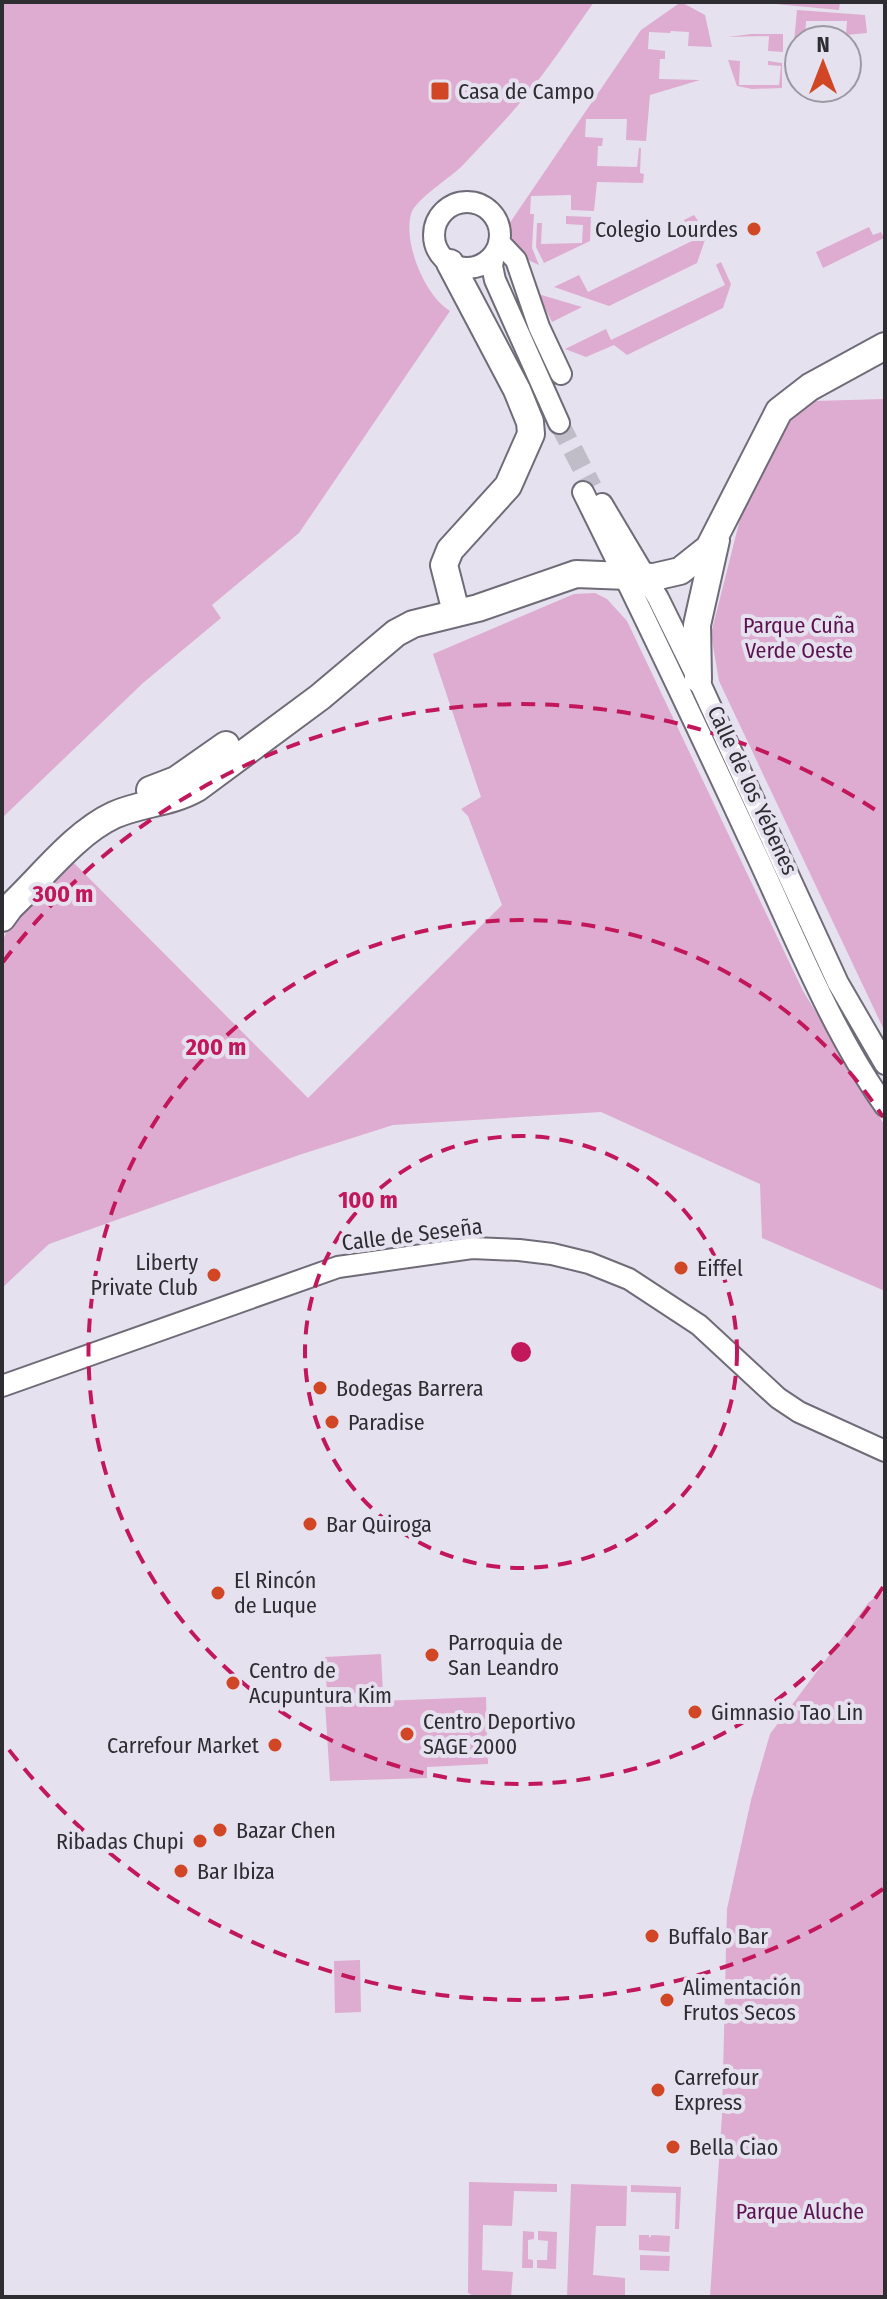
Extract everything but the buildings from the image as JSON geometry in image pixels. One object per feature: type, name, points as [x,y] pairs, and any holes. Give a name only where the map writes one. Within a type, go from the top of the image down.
[{"type":"highway","points":[[455,603],[444,565],[450,550],[508,486],[531,434],[530,422],[517,390],[459,266]]},
{"type":"highway","points":[[2,899],[84,818],[115,799],[176,780],[294,696],[397,615],[455,603],[515,597],[576,574],[675,560],[689,552],[712,524],[757,417],[777,390],[827,358],[885,329]]},
{"type":"highway","points":[[630,568],[654,577],[680,571],[709,548],[779,411],[794,397],[831,374],[885,346]]},
{"type":"highway","points":[[698,679],[697,625],[717,535]]},
{"type":"highway","points":[[2,918],[89,830],[133,808],[183,797],[320,697],[396,633],[455,603]]},
{"type":"street","points":[[458,203],[475,203],[493,214],[500,232],[496,248],[492,266],[495,280],[555,425],[488,293],[436,246],[434,231],[445,210],[458,203]]},
{"type":"street","points":[[459,266],[483,264],[496,248]]},
{"type":"street","points":[[496,248],[516,260],[539,327],[561,374]]},
{"type":"street","name":"Calle de los Yébenes","points":[[588,489],[630,568],[698,679],[838,983],[885,1064]]},
{"type":"street","name":"Calle de los Yébenes","points":[[630,568],[646,618],[818,987],[885,1106]]},
{"type":"street","name":"Calle de Seseña","points":[[2,1386],[338,1267],[472,1248],[519,1250],[589,1263],[629,1279],[699,1325],[778,1398],[799,1412],[885,1451]]},
{"type":"green space","name":"Casa de Campo","points":[[2,2],[594,2],[517,107],[464,164],[414,208],[409,226],[418,268],[432,294],[450,311],[299,533],[212,605],[221,618],[143,683],[2,818]]},
{"type":"green space","points":[[681,2],[705,15],[712,47],[688,46],[689,32],[671,31],[649,32],[648,49],[665,51],[665,59],[660,59],[659,79],[700,80],[650,95],[646,141],[626,140],[627,119],[586,119],[585,137],[603,138],[602,146],[598,146],[597,166],[637,167],[641,148],[640,173],[644,174],[643,183],[597,182],[594,211],[571,210],[571,195],[531,196],[530,214],[534,214],[532,248],[539,265],[532,262],[518,250],[507,227],[641,30]]},
{"type":"green space","points":[[755,2],[840,2],[839,10]]},
{"type":"green space","points":[[797,10],[865,15],[867,33],[863,33],[863,24],[847,24],[847,21],[796,24]]},
{"type":"green space","points":[[783,34],[783,52],[768,51],[769,36],[728,37]]},
{"type":"green space","points":[[728,60],[740,61],[739,85],[779,85],[781,66],[768,65],[768,61],[782,63],[782,88],[737,86]]},
{"type":"green space","points":[[694,215],[707,234],[697,263],[609,306],[554,287],[579,275],[588,292],[694,240],[684,220]]},
{"type":"green space","points":[[566,216],[591,217],[590,241],[544,263],[536,247],[537,223],[542,223],[541,244],[582,243],[583,225],[566,224]]},
{"type":"green space","points":[[869,227],[873,235],[881,232],[884,238],[823,268],[816,252]]},
{"type":"green space","points":[[721,262],[731,284],[723,308],[627,355],[614,345],[586,357],[565,349],[606,329],[611,340],[725,285],[716,265]]},
{"type":"green space","points":[[538,294],[582,307],[552,322]]},
{"type":"green space","name":"Parque Cuña Verde Oeste","points":[[885,399],[885,1032],[719,681],[711,634],[763,428],[778,402]]},
{"type":"green space","points":[[595,593],[607,599],[627,621],[803,991],[885,1126],[885,1291],[762,1238],[760,1184],[601,1112],[393,1125],[49,1244],[2,1288],[2,942],[9,926],[68,857],[308,1098],[502,905],[468,816],[461,809],[481,797],[433,654],[574,594]]},
{"type":"green space","name":"Parque Aluche","points":[[885,1591],[885,2297],[710,2297],[722,2115],[727,1909],[751,1800],[770,1734],[869,1602]]},
{"type":"green space","points":[[381,1654],[383,1693],[327,1694],[325,1657]]},
{"type":"green space","name":"Centro Deportivo SAGE 2000","points":[[486,1697],[488,1764],[427,1767],[427,1778],[330,1781],[325,1703]]},
{"type":"green space","points":[[360,1960],[361,2012],[335,2013],[334,1961]]},
{"type":"green space","points":[[469,2182],[557,2184],[557,2192],[514,2191],[512,2226],[483,2225],[482,2270],[513,2272],[511,2297],[476,2297],[468,2293]]},
{"type":"green space","points":[[571,2184],[627,2186],[626,2226],[596,2226],[593,2275],[625,2278],[625,2297],[567,2297]]},
{"type":"green space","points":[[631,2185],[681,2187],[679,2229],[675,2229],[676,2193],[631,2192]]},
{"type":"green space","points":[[523,2231],[534,2232],[534,2239],[528,2240],[528,2259],[533,2260],[533,2268],[522,2268]]},
{"type":"green space","points":[[538,2231],[557,2232],[556,2269],[537,2268],[537,2260],[547,2260],[548,2241],[538,2240]]},
{"type":"green space","points":[[639,2235],[649,2235],[649,2238],[652,2235],[670,2236],[669,2252],[639,2250]]},
{"type":"green space","points":[[640,2255],[670,2256],[669,2271],[640,2270]]},
{"type":"tunnel","points":[[559,423],[592,487]]},
{"type":"place","name":"Casa de Campo","points":[[440,91]]},
{"type":"place","name":"Colegio Lourdes","points":[[754,229]]},
{"type":"place","name":"Eiffel","points":[[681,1268]]},
{"type":"place","name":"Liberty Private Club","points":[[214,1275]]},
{"type":"place","name":"Bodegas Barrera","points":[[320,1388]]},
{"type":"place","name":"Paradise","points":[[332,1422]]},
{"type":"place","name":"Bar Quiroga","points":[[310,1524]]},
{"type":"place","name":"El Rincón de Luque","points":[[218,1593]]},
{"type":"place","name":"Parroquia de San Leandro","points":[[432,1655]]},
{"type":"place","name":"Centro de Acupuntura Kim","points":[[233,1683]]},
{"type":"place","name":"Gimnasio Tao Lin","points":[[695,1712]]},
{"type":"place","name":"Centro Deportivo SAGE 2000","points":[[407,1734]]},
{"type":"place","name":"Carrefour Market","points":[[275,1745]]},
{"type":"place","name":"Bazar Chen","points":[[220,1830]]},
{"type":"place","name":"Ribadas Chupi","points":[[200,1841]]},
{"type":"place","name":"Bar Ibiza","points":[[181,1871]]},
{"type":"place","name":"Buffalo Bar","points":[[652,1936]]},
{"type":"place","name":"Alimentación Frutos Secos","points":[[667,2000]]},
{"type":"place","name":"Carrefour Express","points":[[658,2090]]},
{"type":"place","name":"Bella Ciao","points":[[673,2147]]}]
